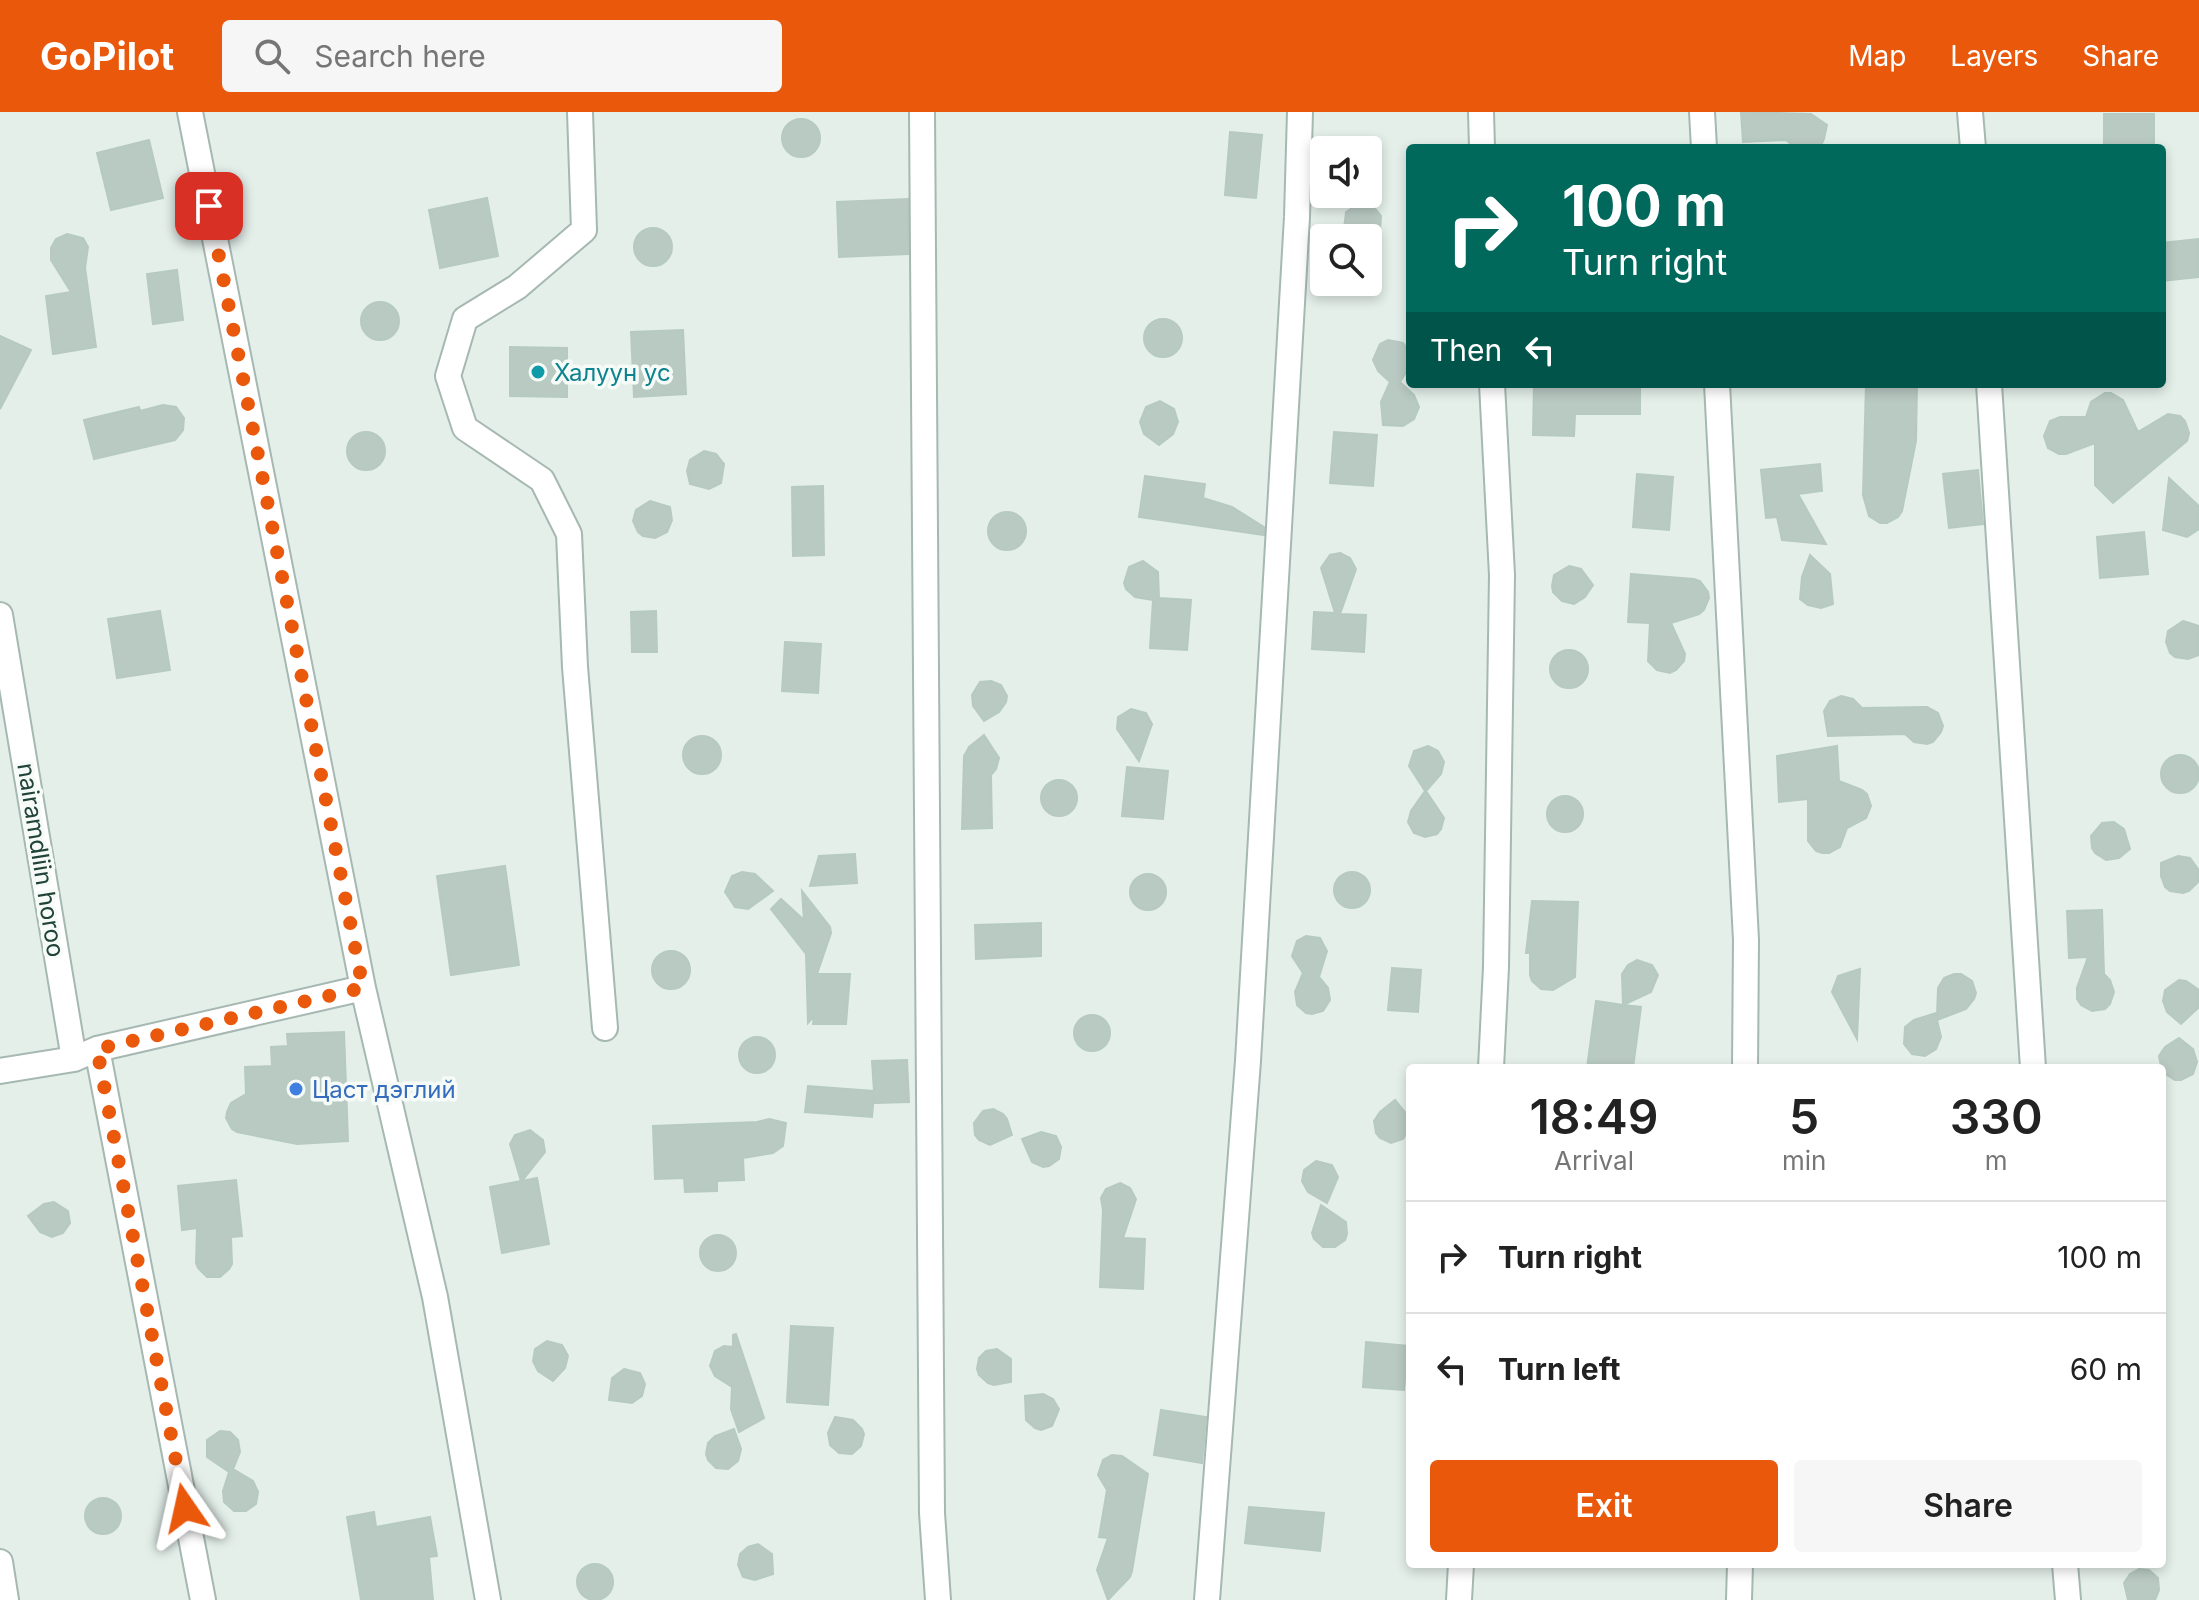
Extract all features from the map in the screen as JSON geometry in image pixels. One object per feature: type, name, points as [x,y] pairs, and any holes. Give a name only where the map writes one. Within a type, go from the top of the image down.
[{"type":"street","points":[[190,112],[363,988],[435,1297],[488,1600]]},
{"type":"street","points":[[580,112],[584,230],[517,287],[465,319],[448,376],[465,428],[542,480],[569,534],[575,667],[605,1028]]},
{"type":"street","points":[[922,112],[932,1497],[938,1600]]},
{"type":"street","points":[[1207,1600],[1248,1061],[1296,233],[1300,112]]},
{"type":"street","points":[[1481,112],[1482,144]]},
{"type":"street","points":[[1702,112],[1704,144]]},
{"type":"street","points":[[1970,112],[1973,144]]},
{"type":"street","points":[[1491,1064],[1496,967],[1502,575],[1492,388]]},
{"type":"street","points":[[1717,388],[1746,940],[1745,1064]]},
{"type":"street","points":[[1989,388],[2033,1064]]},
{"type":"street","name":"nairamdliin horoo","points":[[0,615],[74,1059]]},
{"type":"street","points":[[0,1071],[74,1059],[97,1049],[363,988]]},
{"type":"street","points":[[97,1049],[203,1600]]},
{"type":"street","points":[[0,1562],[6,1600]]},
{"type":"street","points":[[1459,1600],[1461,1568]]},
{"type":"street","points":[[1739,1600],[1740,1568]]},
{"type":"street","points":[[2065,1568],[2068,1600]]},
{"type":"building","points":[[1741,112],[1811,114],[1827,125],[1822,144],[1791,144],[1786,140],[1743,142]]},
{"type":"building","points":[[2104,114],[2154,114],[2154,144],[2104,144]]},
{"type":"building","points":[[801,119],[814,125],[820,138],[814,151],[801,157],[788,151],[782,138],[788,125]]},
{"type":"building","points":[[1230,132],[1262,135],[1256,198],[1225,195]]},
{"type":"building","points":[[149,140],[163,198],[111,210],[97,153]]},
{"type":"building","points":[[487,198],[498,256],[440,268],[429,210]]},
{"type":"building","points":[[908,199],[908,254],[839,257],[837,202]]},
{"type":"building","points":[[1352,208],[1375,208],[1381,216],[1380,224],[1345,224],[1346,212]]},
{"type":"building","points":[[653,228],[666,234],[672,247],[666,260],[653,266],[640,260],[634,247],[640,234]]},
{"type":"building","points":[[67,234],[83,238],[88,247],[85,268],[96,347],[53,354],[46,296],[71,292],[51,260],[51,248],[56,239]]},
{"type":"building","points":[[2199,239],[2199,277],[2166,281],[2166,243]]},
{"type":"building","points":[[177,270],[183,320],[153,324],[147,274]]},
{"type":"building","points":[[380,302],[393,308],[399,321],[393,334],[380,340],[367,334],[361,321],[367,308]]},
{"type":"building","points":[[1163,319],[1176,325],[1182,338],[1176,351],[1163,357],[1150,351],[1144,338],[1150,325]]},
{"type":"building","points":[[683,330],[686,394],[634,397],[631,332]]},
{"type":"building","points":[[0,336],[31,350],[0,409]]},
{"type":"building","points":[[1388,340],[1403,343],[1406,347],[1406,372],[1400,382],[1414,395],[1419,407],[1414,419],[1403,426],[1383,425],[1381,402],[1390,382],[1378,371],[1373,360],[1380,344]]},
{"type":"building","name":"Халуун ус","points":[[510,347],[567,348],[567,397],[510,396]]},
{"type":"building","points":[[1534,388],[1640,388],[1640,414],[1575,414],[1574,436],[1533,435]]},
{"type":"building","points":[[1866,388],[1917,388],[1916,441],[1902,511],[1887,523],[1880,523],[1869,516],[1863,495]]},
{"type":"building","points":[[2105,393],[2123,400],[2138,432],[2168,414],[2180,416],[2189,433],[2187,441],[2113,503],[2095,485],[2095,443],[2059,454],[2048,448],[2044,436],[2050,421],[2060,417],[2086,417],[2091,402]]},
{"type":"building","points":[[1160,401],[1174,409],[1178,422],[1173,434],[1159,445],[1144,434],[1140,422],[1146,407]]},
{"type":"building","points":[[163,405],[176,407],[184,418],[183,430],[175,440],[94,459],[84,420],[139,407],[140,411]]},
{"type":"building","points":[[366,432],[379,438],[385,451],[379,464],[366,470],[353,464],[347,451],[353,438]]},
{"type":"building","points":[[1334,432],[1377,435],[1373,486],[1330,483]]},
{"type":"building","points":[[704,451],[716,454],[724,464],[721,483],[709,489],[690,484],[687,471],[690,460]]},
{"type":"building","points":[[1820,464],[1822,491],[1798,494],[1826,544],[1782,540],[1777,517],[1766,518],[1761,470]]},
{"type":"building","points":[[1978,470],[1983,524],[1949,528],[1943,474]]},
{"type":"building","points":[[1637,474],[1673,477],[1669,530],[1633,527]]},
{"type":"building","points":[[1145,476],[1205,484],[1203,498],[1232,507],[1264,527],[1264,535],[1139,517]]},
{"type":"building","points":[[2169,478],[2199,506],[2199,529],[2187,537],[2163,530]]},
{"type":"building","points":[[823,486],[824,555],[793,556],[792,487]]},
{"type":"building","points":[[650,501],[670,507],[672,520],[667,532],[655,538],[643,536],[633,521],[636,510]]},
{"type":"building","points":[[1007,512],[1020,518],[1026,531],[1020,544],[1007,550],[994,544],[988,531],[994,518]]},
{"type":"building","points":[[2144,532],[2148,574],[2100,578],[2097,537]]},
{"type":"building","points":[[1340,553],[1350,558],[1356,569],[1340,614],[1366,615],[1364,652],[1312,649],[1314,612],[1335,613],[1321,568],[1330,555]]},
{"type":"building","points":[[1810,555],[1830,574],[1833,604],[1821,608],[1800,599],[1802,577]]},
{"type":"building","points":[[1143,561],[1158,572],[1159,598],[1191,600],[1187,650],[1150,648],[1153,600],[1135,597],[1124,583],[1129,567]]},
{"type":"building","points":[[1569,566],[1581,569],[1593,585],[1585,597],[1574,604],[1562,601],[1553,592],[1552,586],[1554,575]]},
{"type":"building","points":[[1631,574],[1694,579],[1700,581],[1708,592],[1704,610],[1671,623],[1685,654],[1684,661],[1670,673],[1657,670],[1648,661],[1650,623],[1628,622]]},
{"type":"building","points":[[160,611],[170,670],[117,678],[108,619]]},
{"type":"building","points":[[656,611],[657,652],[632,652],[631,612]]},
{"type":"building","points":[[2183,621],[2199,626],[2199,655],[2188,659],[2175,657],[2166,642],[2168,631]]},
{"type":"building","points":[[785,642],[821,644],[818,693],[782,691]]},
{"type":"building","points":[[1569,650],[1582,656],[1588,669],[1582,682],[1569,688],[1556,682],[1550,669],[1556,656]]},
{"type":"building","points":[[991,681],[1001,685],[1007,696],[1006,702],[999,712],[984,721],[973,706],[972,695],[980,682]]},
{"type":"building","points":[[1841,696],[1853,699],[1862,708],[1927,707],[1938,713],[1943,726],[1933,742],[1927,744],[1914,742],[1905,734],[1828,736],[1824,711],[1830,701]]},
{"type":"building","points":[[1131,709],[1146,713],[1152,724],[1139,761],[1117,729],[1118,717]]},
{"type":"building","points":[[984,735],[999,758],[991,775],[992,828],[962,829],[964,756],[969,747]]},
{"type":"building","points":[[702,736],[715,742],[721,755],[715,768],[702,774],[689,768],[683,755],[689,742]]},
{"type":"building","points":[[1428,746],[1438,751],[1444,762],[1441,774],[1426,791],[1444,818],[1437,834],[1425,837],[1414,833],[1408,822],[1411,811],[1425,791],[1409,766],[1414,751]]},
{"type":"building","points":[[1837,746],[1839,781],[1862,790],[1871,806],[1866,818],[1847,828],[1840,847],[1822,853],[1808,841],[1808,799],[1779,802],[1777,756]]},
{"type":"building","points":[[2180,755],[2193,761],[2199,774],[2193,787],[2180,793],[2167,787],[2161,774],[2167,761]]},
{"type":"building","points":[[1127,767],[1168,771],[1163,819],[1122,816]]},
{"type":"building","points":[[1059,780],[1071,786],[1077,798],[1071,810],[1059,816],[1047,810],[1041,798],[1047,786]]},
{"type":"building","points":[[1565,796],[1577,802],[1583,814],[1577,826],[1565,832],[1553,826],[1547,814],[1553,802]]},
{"type":"building","points":[[2114,822],[2124,829],[2130,849],[2119,858],[2106,860],[2095,853],[2091,836],[2102,823]]},
{"type":"building","points":[[855,854],[857,883],[810,886],[819,856]]},
{"type":"building","points":[[2178,856],[2190,858],[2198,869],[2198,882],[2183,893],[2170,891],[2161,876],[2161,863]]},
{"type":"building","points":[[505,866],[519,965],[451,975],[437,876]]},
{"type":"building","points":[[742,872],[755,874],[773,891],[748,909],[735,907],[725,892],[732,876]]},
{"type":"building","points":[[1352,872],[1364,878],[1370,890],[1364,902],[1352,908],[1340,902],[1334,890],[1340,878]]},
{"type":"building","points":[[1148,874],[1160,880],[1166,892],[1160,904],[1148,910],[1136,904],[1130,892],[1136,880]]},
{"type":"building","points":[[802,891],[830,927],[831,933],[817,974],[850,974],[846,1024],[813,1024],[814,1016],[808,1023],[806,954],[771,909],[781,899],[804,920]]},
{"type":"building","points":[[1532,901],[1578,902],[1575,977],[1553,990],[1541,989],[1530,975],[1530,953],[1526,953]]},
{"type":"building","points":[[2102,910],[2104,974],[2114,992],[2105,1009],[2092,1011],[2077,999],[2077,988],[2088,957],[2069,958],[2067,911]]},
{"type":"building","points":[[1041,923],[1041,956],[976,959],[975,925]]},
{"type":"building","points":[[1306,936],[1320,938],[1327,951],[1319,977],[1328,988],[1330,1000],[1323,1011],[1312,1014],[1297,1005],[1295,992],[1303,973],[1292,956],[1297,941]]},
{"type":"building","points":[[671,951],[684,957],[690,970],[684,983],[671,989],[658,983],[652,970],[658,957]]},
{"type":"building","points":[[1637,960],[1652,965],[1658,975],[1651,992],[1623,1005],[1622,974],[1628,965]]},
{"type":"building","points":[[1392,968],[1421,970],[1418,1012],[1388,1010]]},
{"type":"building","points":[[1860,969],[1857,1039],[1832,992],[1838,976]]},
{"type":"building","points":[[1961,974],[1972,981],[1976,993],[1974,999],[1966,1009],[1937,1020],[1941,1037],[1936,1049],[1925,1056],[1912,1054],[1904,1044],[1905,1027],[1914,1020],[1936,1013],[1937,1017],[1938,988],[1944,978]]},
{"type":"building","points":[[2179,980],[2199,990],[2199,1007],[2181,1024],[2167,1012],[2163,1001],[2165,990]]},
{"type":"building","points":[[1596,1001],[1641,1007],[1634,1064],[1588,1064]]},
{"type":"building","points":[[1092,1015],[1104,1021],[1110,1033],[1104,1045],[1092,1051],[1080,1045],[1074,1033],[1080,1021]]},
{"type":"building","name":"Цаст дэглий","points":[[344,1032],[348,1141],[297,1144],[232,1129],[226,1118],[227,1112],[231,1103],[246,1094],[245,1067],[272,1066],[271,1047],[288,1046],[287,1034]]},
{"type":"building","points":[[757,1037],[769,1043],[775,1055],[769,1067],[757,1073],[745,1067],[739,1055],[745,1043]]},
{"type":"building","points":[[2179,1038],[2193,1049],[2197,1062],[2193,1074],[2181,1080],[2166,1074],[2166,1064],[2160,1064],[2159,1056],[2165,1047]]},
{"type":"building","points":[[907,1060],[909,1102],[875,1103],[874,1094],[872,1117],[805,1112],[808,1086],[874,1091],[872,1061]]},
{"type":"building","points":[[1395,1100],[1406,1114],[1403,1139],[1391,1143],[1380,1138],[1374,1121]]},
{"type":"building","points":[[993,1109],[1007,1119],[1012,1135],[990,1145],[975,1135],[974,1123],[983,1111]]},
{"type":"building","points":[[769,1119],[786,1123],[783,1146],[773,1153],[743,1158],[744,1180],[717,1181],[717,1191],[685,1192],[684,1178],[655,1179],[653,1126]]},
{"type":"building","points":[[530,1130],[543,1140],[545,1152],[522,1181],[537,1178],[549,1244],[502,1253],[490,1187],[521,1181],[510,1144],[515,1135]]},
{"type":"building","points":[[1041,1132],[1056,1136],[1061,1147],[1059,1159],[1043,1167],[1032,1162],[1022,1139]]},
{"type":"building","points":[[1316,1161],[1332,1165],[1338,1177],[1327,1203],[1308,1192],[1302,1181],[1304,1170]]},
{"type":"building","points":[[236,1180],[242,1236],[231,1237],[232,1264],[229,1269],[220,1277],[207,1277],[196,1263],[197,1228],[182,1230],[178,1186]]},
{"type":"building","points":[[1120,1183],[1130,1188],[1136,1199],[1123,1238],[1145,1239],[1143,1289],[1100,1287],[1101,1198],[1106,1189]]},
{"type":"building","points":[[54,1202],[68,1211],[70,1223],[63,1233],[52,1237],[40,1232],[28,1216],[44,1204]]},
{"type":"building","points":[[1321,1205],[1346,1222],[1345,1240],[1335,1247],[1323,1247],[1312,1233]]},
{"type":"building","points":[[718,1235],[730,1241],[736,1253],[730,1265],[718,1271],[706,1265],[700,1253],[706,1241]]},
{"type":"building","points":[[791,1326],[833,1328],[828,1405],[787,1402]]},
{"type":"building","points":[[736,1334],[764,1418],[739,1432],[731,1409],[732,1387],[715,1376],[710,1366],[715,1351],[724,1346],[733,1347],[733,1335]]},
{"type":"building","points":[[547,1341],[562,1345],[568,1356],[565,1368],[553,1381],[538,1371],[533,1361],[535,1349]]},
{"type":"building","points":[[1366,1342],[1406,1346],[1404,1390],[1363,1387]]},
{"type":"building","points":[[997,1349],[1011,1359],[1011,1382],[994,1385],[979,1375],[977,1369],[979,1358],[986,1351]]},
{"type":"building","points":[[624,1369],[640,1373],[645,1384],[642,1396],[632,1403],[609,1400],[612,1378]]},
{"type":"building","points":[[1043,1394],[1053,1399],[1059,1409],[1052,1426],[1041,1430],[1026,1420],[1025,1396]]},
{"type":"building","points":[[1161,1410],[1206,1417],[1202,1463],[1154,1455]]},
{"type":"building","points":[[835,1417],[853,1420],[862,1429],[861,1446],[852,1454],[839,1453],[830,1445],[828,1433]]},
{"type":"building","points":[[734,1429],[741,1449],[738,1461],[728,1469],[716,1468],[706,1454],[708,1443],[715,1436]]},
{"type":"building","points":[[220,1431],[230,1432],[238,1440],[240,1452],[233,1469],[253,1481],[258,1492],[256,1504],[246,1511],[234,1511],[224,1502],[223,1491],[229,1472],[207,1457],[207,1440]]},
{"type":"building","points":[[1112,1455],[1122,1456],[1148,1474],[1132,1571],[1108,1600],[1097,1570],[1108,1538],[1099,1537],[1107,1490],[1098,1475],[1103,1460]]},
{"type":"building","points":[[103,1498],[115,1504],[121,1516],[115,1528],[103,1534],[91,1528],[85,1516],[91,1504]]},
{"type":"building","points":[[1249,1507],[1324,1513],[1320,1551],[1245,1543]]},
{"type":"building","points":[[374,1512],[376,1527],[430,1517],[437,1556],[429,1557],[433,1600],[361,1600],[347,1517]]},
{"type":"building","points":[[758,1544],[772,1554],[773,1574],[755,1580],[743,1577],[738,1565],[740,1554]]},
{"type":"building","points":[[595,1564],[607,1570],[613,1582],[607,1594],[595,1600],[583,1594],[577,1582],[583,1570]]},
{"type":"building","points":[[2139,1569],[2149,1570],[2158,1578],[2159,1590],[2155,1600],[2128,1600],[2124,1583],[2130,1574]]},
{"type":"place","name":"Халуун ус","points":[[538,372]]},
{"type":"place","name":"Цаст дэглий","points":[[296,1089]]},
{"type":"route","points":[[185,1508],[97,1049],[363,988],[209,206]]}]
